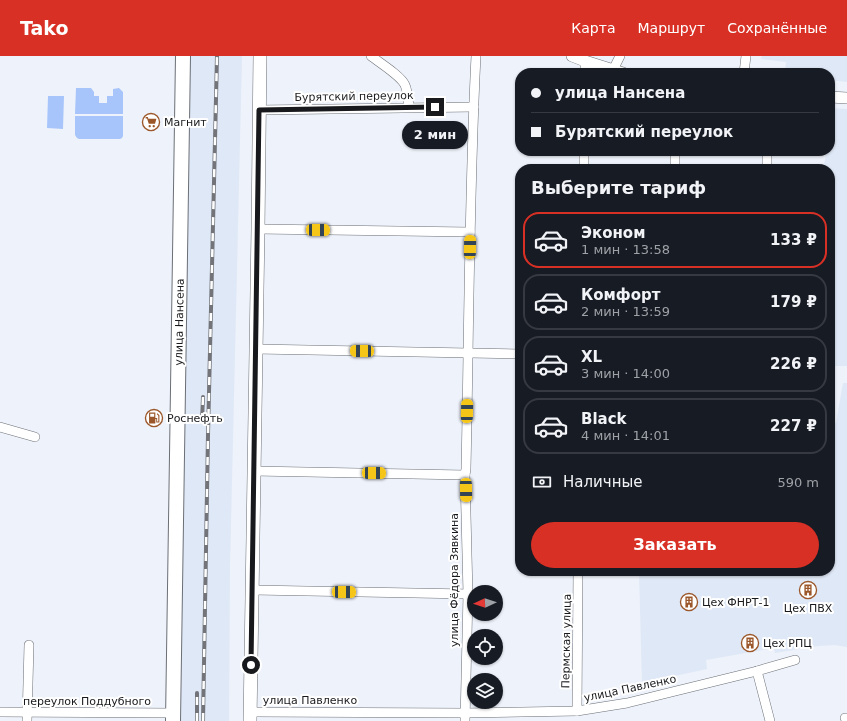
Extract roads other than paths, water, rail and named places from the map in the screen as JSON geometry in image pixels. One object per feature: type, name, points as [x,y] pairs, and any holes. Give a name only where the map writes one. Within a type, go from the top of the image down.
[{"type":"main road","name":"улица Нансена","points":[[173,717],[178,451],[180,185],[184,56]]},
{"type":"main road","points":[[250,716],[260,56]]},
{"type":"street","points":[[371,56],[405,84],[408,92],[409,108]]},
{"type":"street","name":"улица Фёдора Зявкина","points":[[468,585],[465,475],[470,232],[476,56]]},
{"type":"street","points":[[572,56],[606,68]]},
{"type":"street","points":[[618,68],[620,56]]},
{"type":"street","points":[[745,68],[746,56]]},
{"type":"street","points":[[585,61],[585,68]]},
{"type":"street","points":[[835,97],[847,98]]},
{"type":"street","name":"Бурятский переулок","points":[[259,110],[474,107]]},
{"type":"street","points":[[258,229],[470,232]]},
{"type":"street","points":[[256,349],[515,354]]},
{"type":"street","points":[[0,427],[35,436]]},
{"type":"street","points":[[254,471],[465,475]]},
{"type":"street","name":"Пермская улица","points":[[577,711],[578,576]]},
{"type":"street","points":[[251,590],[467,594]]},
{"type":"street","name":"улица Фёдора Зявкина","points":[[465,717],[467,621]]},
{"type":"street","points":[[27,717],[29,645]]},
{"type":"street","name":"улица Павленко","points":[[250,716],[465,717],[577,711],[627,703],[757,671],[795,660]]},
{"type":"street","points":[[757,671],[770,721]]},
{"type":"street","name":"переулок Поддубного","points":[[0,712],[27,717],[173,717]]},
{"type":"railway","points":[[203,721],[217,56]]},
{"type":"railway","points":[[202,421],[203,397]]},
{"type":"railway","points":[[197,693],[197,721]]},
{"type":"place","name":"Магнит","points":[[151,122]]},
{"type":"place","name":"Роснефть","points":[[154,418]]},
{"type":"place","name":"Цех ПВХ","points":[[808,590]]},
{"type":"place","name":"Цех ФНРТ-1","points":[[689,602]]},
{"type":"place","name":"Цех РПЦ","points":[[750,643]]}]
